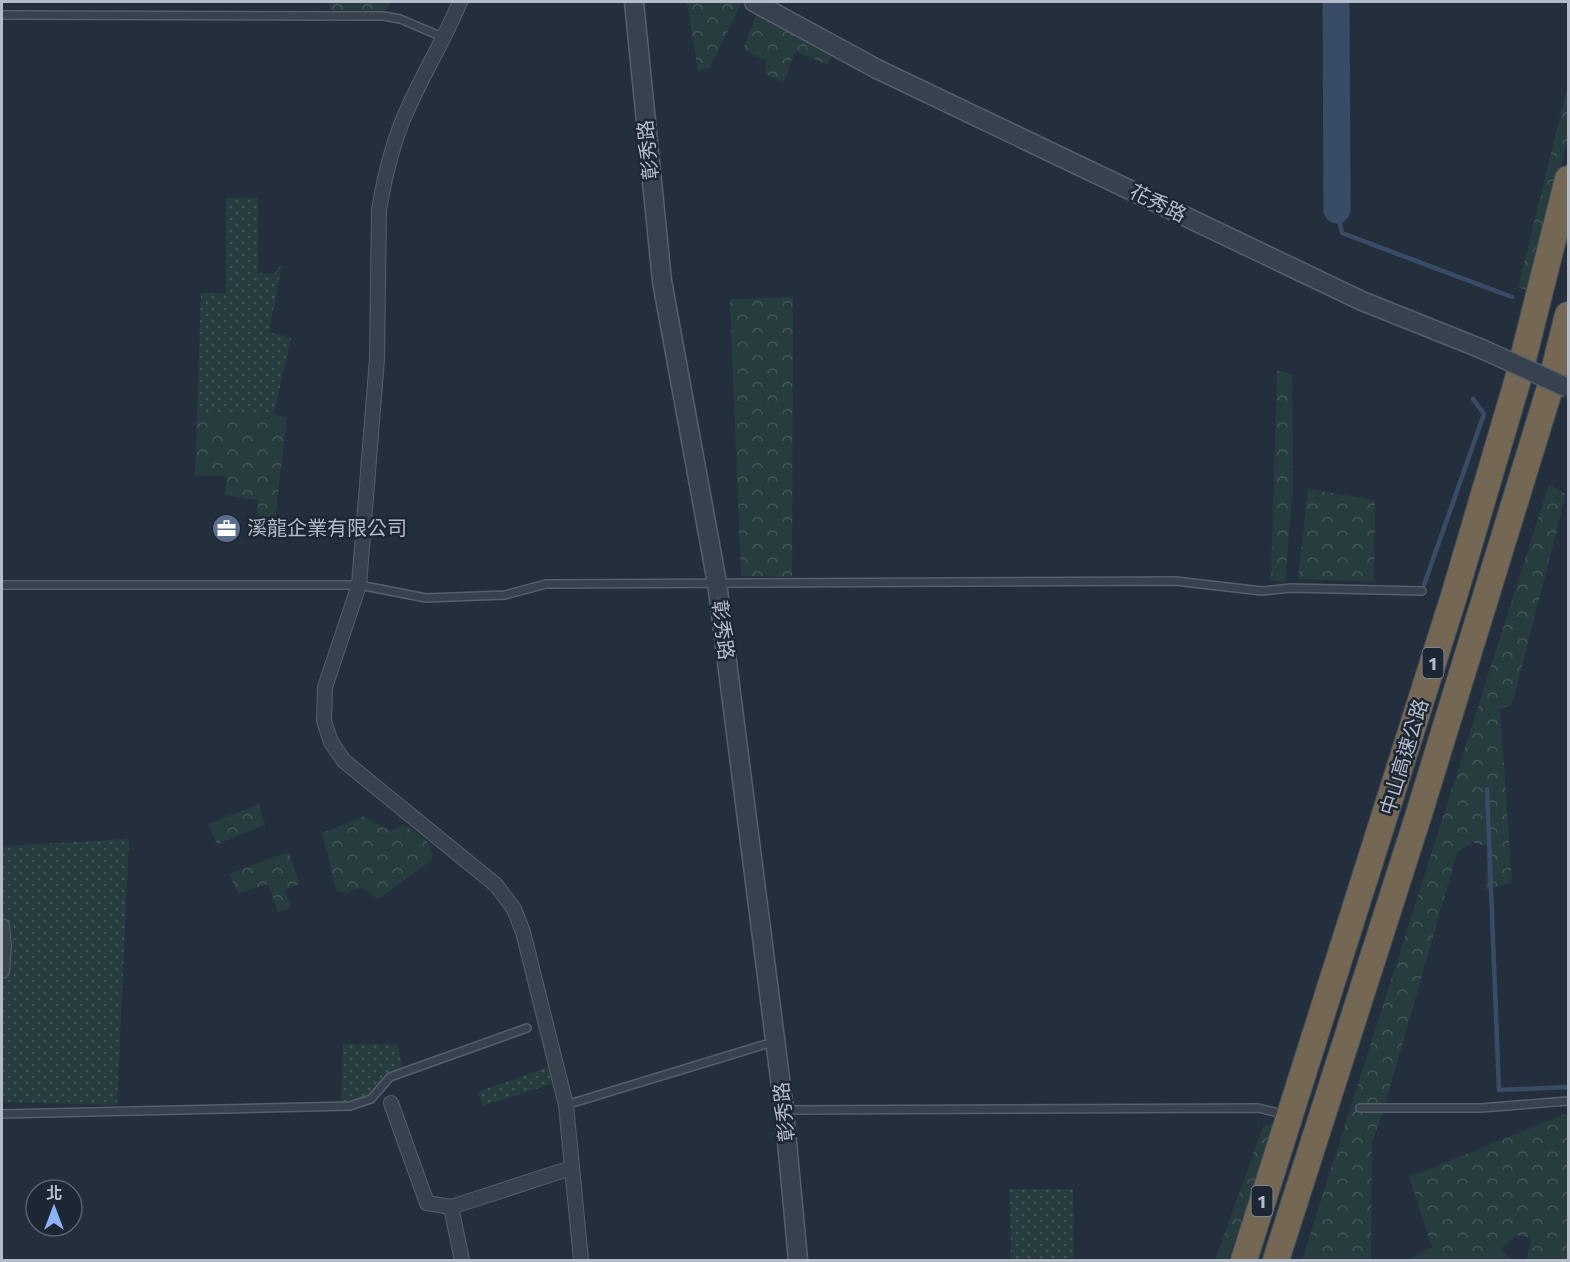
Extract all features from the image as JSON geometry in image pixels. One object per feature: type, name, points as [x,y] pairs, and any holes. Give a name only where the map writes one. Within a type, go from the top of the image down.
[{"type":"highway","name":"中山高速公路","points":[[1244,1260],[1457,585],[1518,379],[1569,179]]},
{"type":"highway","name":"中山高速公路","points":[[1276,1260],[1418,817],[1549,391],[1569,315]]},
{"type":"street","points":[[460,2],[446,38],[403,121],[388,166],[379,210],[377,359],[359,585],[325,687],[323,710],[327,732],[337,752],[352,769],[496,885],[506,896],[523,932],[566,1105],[581,1260]]},
{"type":"street","name":"彰秀路","points":[[634,2],[662,281],[717,583],[776,1042],[798,1260]]},
{"type":"street","name":"花秀路","points":[[754,2],[877,69],[1352,296],[1482,349],[1569,388]]},
{"type":"street","points":[[2,926],[4,946],[2,971]]},
{"type":"street","points":[[391,1103],[426,1203],[451,1207],[571,1168]]},
{"type":"street","points":[[451,1207],[462,1260]]},
{"type":"lane","points":[[2,15],[384,16],[400,19],[446,38]]},
{"type":"lane","points":[[2,585],[359,585],[426,597],[505,595],[546,584],[1175,581],[1262,591],[1291,588],[1422,591]]},
{"type":"lane","points":[[2,1114],[350,1106],[371,1099],[390,1077],[527,1028]]},
{"type":"lane","points":[[566,1105],[776,1042]]},
{"type":"lane","points":[[1360,1108],[1481,1108],[1569,1101]]},
{"type":"lane","points":[[784,1110],[1258,1108],[1275,1112]]},
{"type":"green space","points":[[329,2],[391,2],[386,11],[329,10]]},
{"type":"green space","points":[[687,2],[742,3],[709,68],[698,71]]},
{"type":"green space","points":[[757,11],[833,50],[828,65],[795,51],[784,82],[765,74],[766,61],[743,50]]},
{"type":"green space","points":[[1568,85],[1568,137],[1530,292],[1518,287]]},
{"type":"green space","points":[[226,198],[258,198],[258,273],[273,274],[282,264],[269,332],[291,338],[274,414],[197,415],[201,293],[226,293]]},
{"type":"green space","points":[[793,297],[792,577],[741,576],[730,299]]},
{"type":"green space","points":[[1277,370],[1292,375],[1293,487],[1285,582],[1271,580]]},
{"type":"green space","points":[[274,414],[287,418],[275,519],[257,517],[258,500],[225,495],[227,476],[195,476],[197,415]]},
{"type":"green space","points":[[1549,484],[1566,494],[1512,705],[1500,709],[1512,882],[1485,890],[1488,847],[1472,842],[1457,853],[1382,1115],[1372,1142],[1371,1260],[1302,1260]]},
{"type":"green space","points":[[1308,489],[1375,500],[1374,582],[1298,579]]},
{"type":"green space","points":[[259,804],[265,825],[217,844],[208,824]]},
{"type":"green space","points":[[363,816],[390,831],[404,825],[428,843],[432,853],[432,860],[378,899],[362,888],[346,893],[336,890],[322,833]]},
{"type":"green space","points":[[129,839],[117,1105],[2,1102],[2,991],[6,945],[2,926],[2,846]]},
{"type":"green space","points":[[289,852],[299,884],[285,890],[291,908],[278,912],[268,884],[238,893],[229,874]]},
{"type":"green space","points":[[343,1044],[397,1044],[403,1068],[384,1075],[367,1103],[341,1106]]},
{"type":"green space","points":[[548,1067],[552,1084],[482,1106],[478,1092]]},
{"type":"green space","points":[[1568,1113],[1568,1260],[1527,1260],[1531,1238],[1516,1235],[1501,1249],[1513,1260],[1408,1260],[1432,1247],[1409,1177]]},
{"type":"green space","points":[[1276,1122],[1228,1260],[1215,1260],[1263,1127]]},
{"type":"green space","points":[[1010,1189],[1073,1189],[1074,1258],[1011,1259]]},
{"type":"waterway","points":[[1336,2],[1337,210]]},
{"type":"waterway","points":[[1337,210],[1342,233],[1512,297]]},
{"type":"waterway","points":[[1424,585],[1484,414],[1473,399]]},
{"type":"waterway","points":[[1487,789],[1499,1090],[1568,1087]]},
{"type":"place","name":"溪龍企業有限公司","points":[[226,528]]}]
